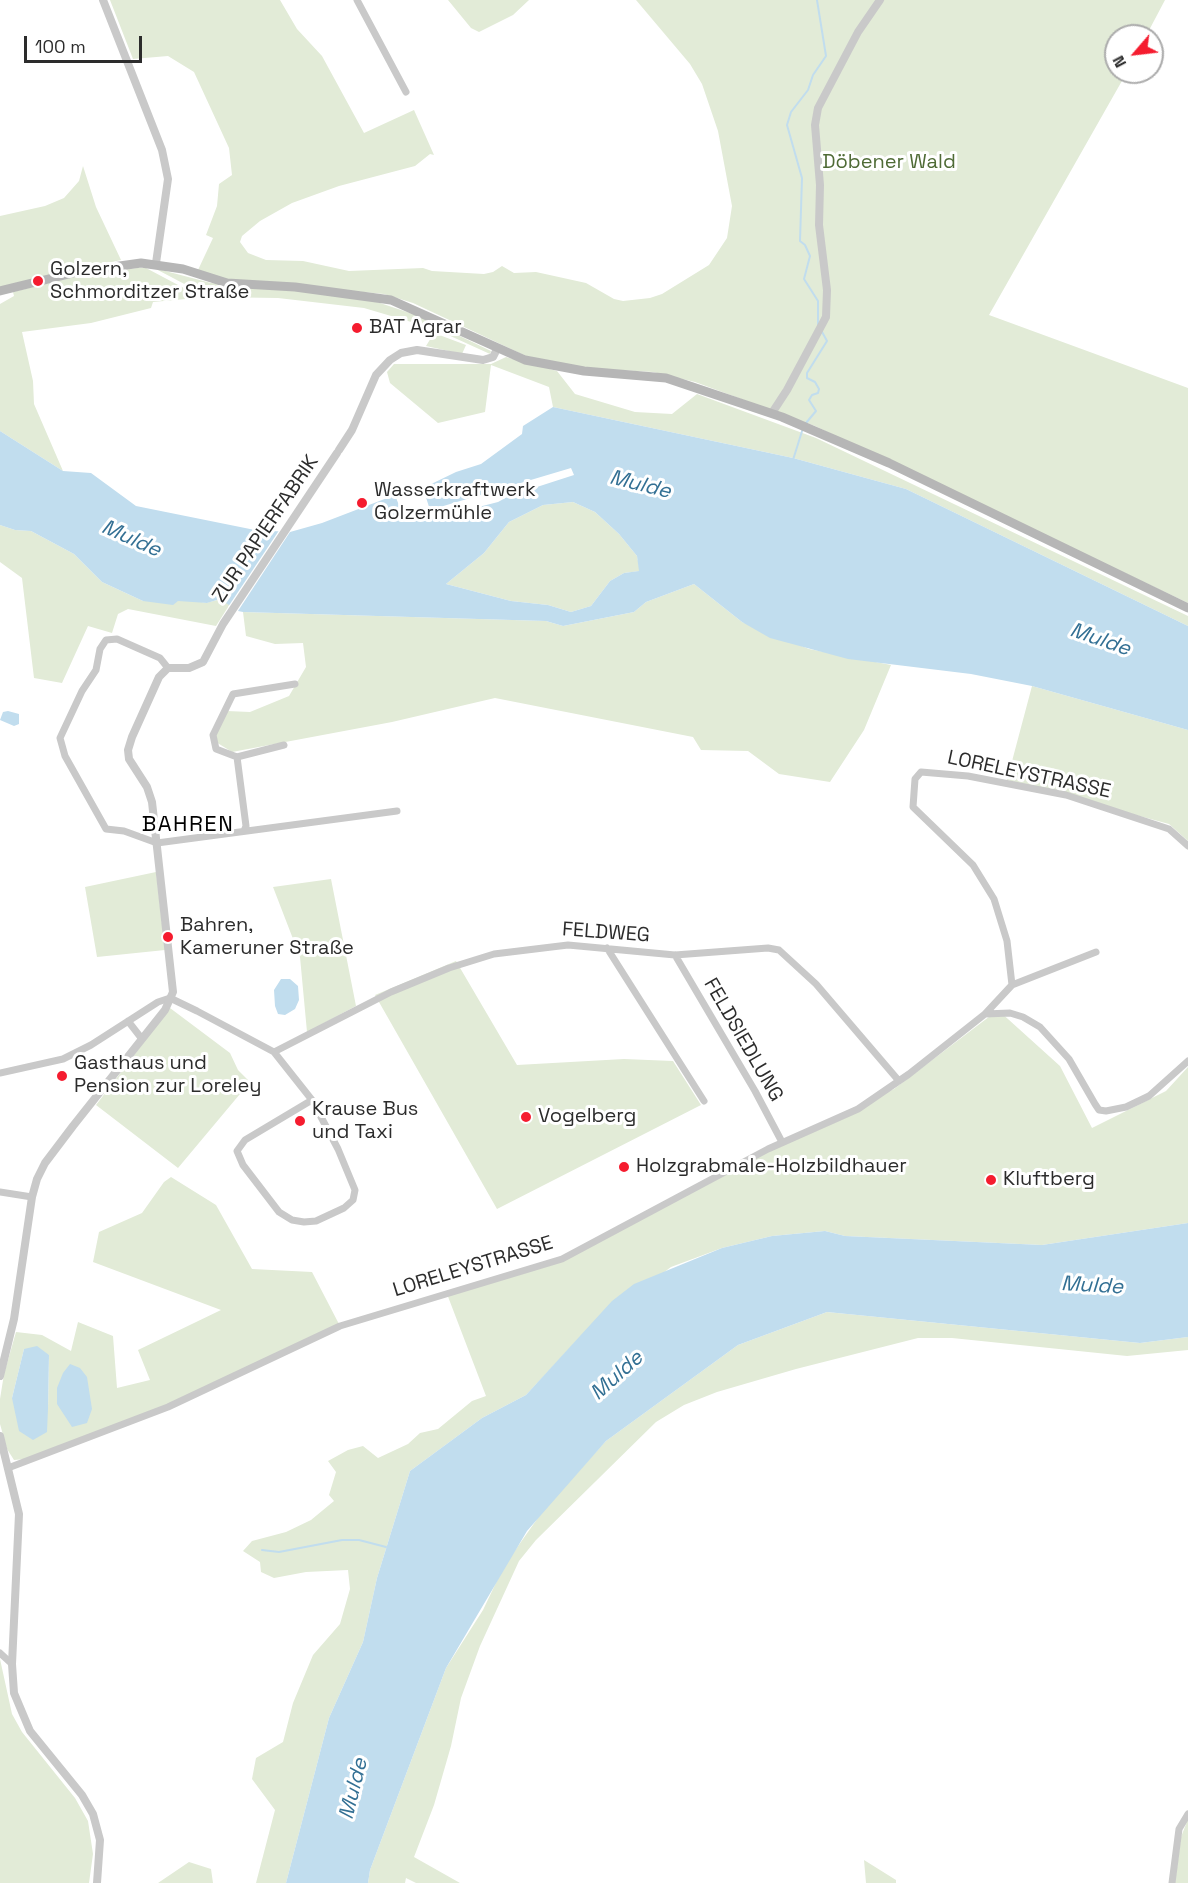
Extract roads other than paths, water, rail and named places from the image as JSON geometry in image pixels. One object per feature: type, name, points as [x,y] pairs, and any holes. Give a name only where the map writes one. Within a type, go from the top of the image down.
[{"type":"main road","points":[[0,291],[76,272],[156,263],[227,283],[295,287],[391,300],[421,311],[497,349],[538,363],[578,370],[666,378],[799,423],[1188,608]]},
{"type":"street","points":[[103,0],[162,150],[168,179],[156,263]]},
{"type":"street","points":[[357,0],[406,92]]},
{"type":"street","points":[[772,413],[820,330],[828,305],[819,225],[820,185],[815,117],[824,93],[880,0]]},
{"type":"street","name":"ZUR PAPIERFABRIK","points":[[168,668],[189,668],[203,662],[223,624],[338,452],[352,429],[376,375],[390,360],[401,353],[417,350],[483,360],[493,357],[497,349]]},
{"type":"street","points":[[0,1376],[14,1320],[32,1197],[45,1163],[142,1039],[170,998],[174,984],[157,843],[152,802],[147,788],[129,759],[128,750],[159,678],[168,668],[160,658],[117,639],[106,640],[100,649],[96,670],[82,691],[60,738],[65,756],[106,829],[124,831],[157,843],[397,811]]},
{"type":"street","points":[[284,745],[237,758],[216,749],[213,744],[213,735],[233,694],[295,684]]},
{"type":"street","points":[[237,758],[246,826],[244,831]]},
{"type":"street","name":"LORELEYSTRASSE","points":[[1012,985],[1007,941],[994,899],[973,865],[913,807],[918,775],[925,772],[945,773],[1066,795],[1169,829],[1188,846]]},
{"type":"street","name":"FELDWEG","points":[[274,1052],[391,992],[466,962],[494,954],[568,945],[675,955],[749,948],[779,950],[823,991],[899,1081]]},
{"type":"street","points":[[607,948],[704,1101]]},
{"type":"street","name":"LORELEYSTRASSE","points":[[8,1468],[168,1407],[340,1326],[562,1259],[782,1142],[858,1109],[899,1081],[985,1014],[1012,985],[1096,952]]},
{"type":"street","name":"FELDSIEDLUNG","points":[[675,955],[755,1091],[782,1142]]},
{"type":"street","points":[[0,1073],[63,1059],[158,1002],[170,998],[274,1052],[312,1100],[338,1149],[355,1190],[353,1200],[344,1208],[316,1221],[304,1222],[292,1220],[279,1212],[243,1166],[237,1151],[245,1140],[312,1100]]},
{"type":"street","points":[[985,1014],[1010,1013],[1041,1027],[1069,1059],[1099,1110],[1126,1107],[1149,1096],[1188,1061]]},
{"type":"street","points":[[128,1021],[142,1039]]},
{"type":"street","points":[[0,1192],[32,1197]]},
{"type":"street","points":[[0,1436],[19,1514],[12,1664],[14,1693],[30,1731],[82,1795],[93,1814],[100,1840],[97,1883]]},
{"type":"street","points":[[0,1653],[12,1664]]},
{"type":"street","points":[[1172,1883],[1179,1829],[1188,1814]]},
{"type":"water","name":"Mulde","points":[[553,407],[793,458],[906,489],[1188,626],[1188,730],[1032,686],[971,674],[848,659],[770,638],[742,622],[694,584],[646,602],[634,612],[563,626],[546,621],[243,612],[220,599],[207,603],[178,601],[173,605],[143,601],[102,582],[74,554],[31,531],[15,530],[0,525],[0,431],[63,471],[91,473],[136,506],[255,530],[290,532],[322,523],[395,495],[405,521],[420,516],[424,521],[498,502],[509,496],[574,475],[571,468],[430,510],[423,488],[456,472],[481,464],[522,434],[523,426]],"holes":[[[573,502],[595,512],[619,534],[637,556],[639,571],[624,573],[610,581],[591,606],[571,612],[548,605],[511,601],[446,584],[484,553],[509,522],[543,505]]]},
{"type":"water","points":[[3,712],[19,714],[19,724],[14,726],[0,720]]},
{"type":"water","points":[[281,979],[290,979],[298,986],[299,1000],[295,1009],[285,1015],[278,1014],[275,1006],[274,990]]},
{"type":"water","name":"Mulde","points":[[1188,1223],[1188,1337],[1140,1343],[827,1312],[738,1345],[606,1441],[527,1531],[446,1668],[370,1870],[368,1883],[286,1883],[329,1718],[363,1642],[377,1578],[410,1471],[482,1418],[526,1395],[612,1301],[634,1284],[722,1248],[772,1236],[825,1231],[845,1236],[1042,1245]]},
{"type":"water","points":[[37,1346],[49,1355],[48,1409],[47,1432],[33,1440],[19,1431],[12,1398],[24,1349]]},
{"type":"water","points":[[70,1364],[80,1368],[87,1377],[92,1409],[87,1423],[72,1427],[57,1404],[57,1388],[63,1373]]},
{"type":"waterway","points":[[817,0],[826,56],[813,75],[808,90],[791,112],[787,125],[802,178],[800,241],[805,245],[810,256],[804,279],[818,301],[818,325]]},
{"type":"waterway","points":[[806,423],[816,411],[809,400],[812,395],[818,393],[819,389],[815,382],[807,378],[807,373],[827,341],[821,330]]},
{"type":"waterway","points":[[793,460],[803,428]]},
{"type":"waterway","points":[[262,1550],[279,1552],[342,1540],[359,1540],[386,1547]]},
{"type":"place","name":"Golzern, Schmorditzer Straße","points":[[38,281]]},
{"type":"place","name":"BAT Agrar","points":[[357,328]]},
{"type":"place","name":"Wasserkraftwerk Golzermühle","points":[[362,503]]},
{"type":"place","name":"Bahren, Kameruner Straße","points":[[168,937]]},
{"type":"place","name":"Gasthaus und Pension zur Loreley","points":[[62,1076]]},
{"type":"place","name":"Vogelberg","points":[[526,1117]]},
{"type":"place","name":"Krause Bus und Taxi","points":[[300,1121]]},
{"type":"place","name":"Holzgrabmale-Holzbildhauer","points":[[624,1167]]},
{"type":"place","name":"Kluftberg","points":[[991,1180]]},
{"type":"district","name":"BAHREN","points":[[188,825]]},
{"type":"park label","name":"Döbener Wald","points":[[889,163]]}]
